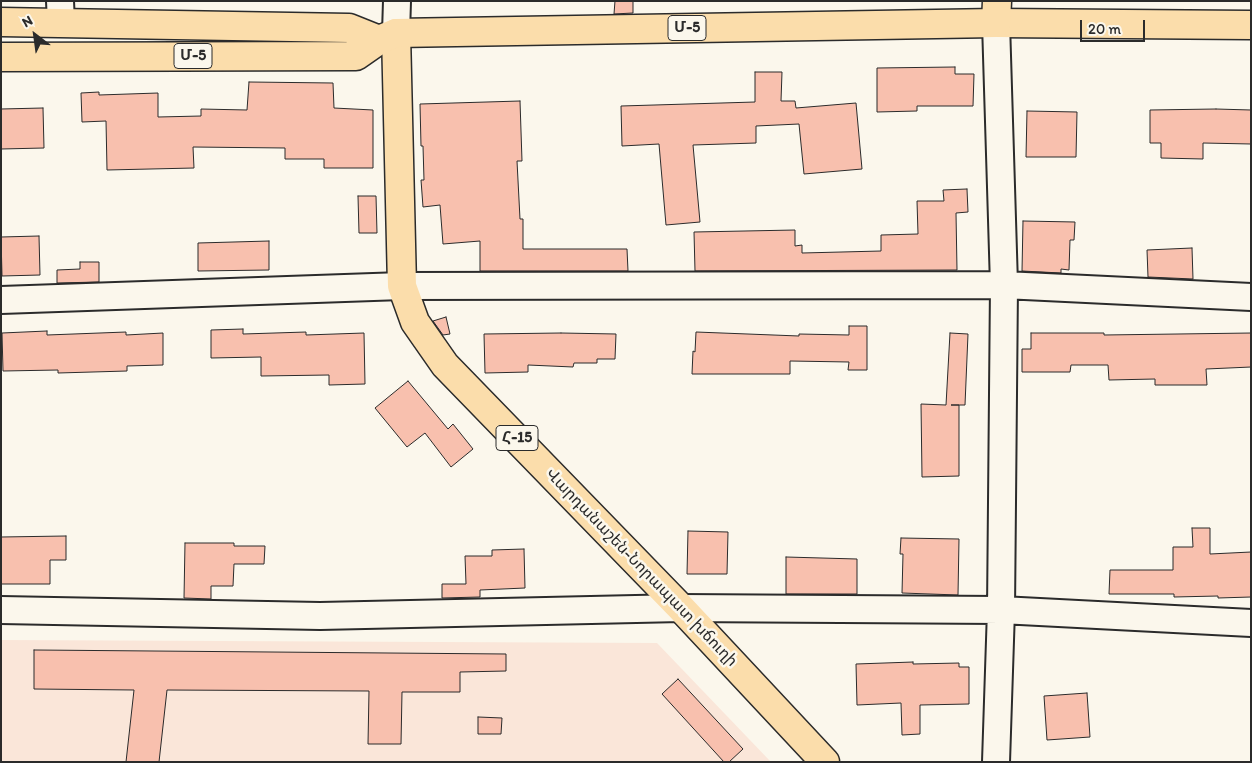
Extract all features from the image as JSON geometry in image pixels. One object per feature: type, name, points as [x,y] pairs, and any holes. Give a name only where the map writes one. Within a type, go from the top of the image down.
[{"type":"main road","name":"Մ-5","points":[[1,22],[61,12],[349,28],[387,36],[996,12]]},
{"type":"main road","points":[[996,12],[1251,25]]},
{"type":"main road","name":"Մ-5","points":[[1,56],[356,56],[387,36]]},
{"type":"main road","name":"Վարդանաշեն-Նորապատ խճուղի","points":[[387,36],[402,286],[415,322],[445,365],[681,608],[825,762]]},
{"type":"street","points":[[387,36],[397,1]]},
{"type":"street","points":[[996,12],[1004,285],[1001,610],[996,762]]},
{"type":"street","points":[[1,300],[402,286],[1004,285],[1251,297]]},
{"type":"street","points":[[1,610],[320,616],[681,608],[1001,610],[1251,623]]},
{"type":"shaded area","points":[[1,640],[657,643],[771,762],[1,762]]},
{"type":"building","points":[[615,1],[633,1],[633,13],[614,14]]},
{"type":"building","points":[[955,67],[955,74],[974,74],[973,106],[917,106],[917,111],[877,112],[877,68]]},
{"type":"building","points":[[755,72],[782,72],[781,101],[795,101],[796,108],[856,103],[862,169],[804,174],[799,124],[756,126],[756,143],[693,145],[700,222],[666,225],[659,144],[622,146],[621,106],[755,102]]},
{"type":"building","points":[[249,82],[333,83],[334,108],[373,110],[373,168],[324,168],[324,159],[285,159],[285,148],[193,147],[194,168],[107,170],[106,121],[82,122],[81,93],[99,92],[99,95],[158,93],[158,117],[201,116],[201,109],[247,110]]},
{"type":"building","points":[[520,101],[522,161],[517,161],[520,219],[523,219],[523,249],[627,249],[628,271],[480,271],[480,241],[443,244],[440,205],[423,207],[421,180],[424,180],[420,104]]},
{"type":"building","points":[[43,108],[44,148],[1,149],[1,109]]},
{"type":"building","points":[[1150,110],[1251,110],[1251,144],[1203,143],[1203,159],[1161,158],[1161,143],[1150,143]]},
{"type":"building","points":[[1027,111],[1077,112],[1076,157],[1026,157]]},
{"type":"building","points":[[967,189],[968,212],[956,213],[957,270],[695,271],[694,232],[795,230],[795,246],[802,245],[802,253],[881,251],[881,235],[918,234],[917,201],[944,201],[943,190]]},
{"type":"building","points":[[358,196],[376,196],[377,233],[359,233]]},
{"type":"building","points":[[1023,221],[1075,222],[1074,240],[1070,240],[1069,270],[1061,269],[1061,273],[1022,271]]},
{"type":"building","points":[[39,236],[40,275],[2,276],[1,237]]},
{"type":"building","points":[[269,241],[269,270],[198,271],[198,243]]},
{"type":"building","points":[[1192,248],[1193,279],[1148,277],[1147,250]]},
{"type":"building","points":[[80,262],[99,262],[99,282],[57,283],[57,270],[80,269]]},
{"type":"building","points":[[446,317],[450,334],[443,335],[433,321]]},
{"type":"building","points":[[849,326],[867,326],[867,370],[848,370],[849,362],[790,361],[790,374],[692,374],[696,332],[799,336],[799,334],[849,335]]},
{"type":"building","points":[[243,329],[243,334],[306,332],[306,335],[364,333],[365,384],[329,385],[329,375],[261,376],[261,357],[211,358],[211,330]]},
{"type":"building","points":[[47,331],[47,335],[126,332],[126,335],[163,333],[163,365],[127,366],[127,371],[58,373],[58,370],[3,371],[2,333]]},
{"type":"building","points":[[950,333],[968,334],[965,405],[959,405],[959,476],[922,477],[921,404],[946,405]]},
{"type":"building","points":[[1031,333],[1104,333],[1104,335],[1251,333],[1251,367],[1206,369],[1207,385],[1155,385],[1155,379],[1109,380],[1108,365],[1071,365],[1070,372],[1022,372],[1022,349],[1031,349]]},
{"type":"building","points":[[484,334],[616,334],[615,359],[597,359],[597,363],[574,363],[573,367],[528,365],[528,372],[485,373]]},
{"type":"building","points":[[408,381],[448,429],[453,424],[473,449],[451,467],[425,433],[407,447],[375,408]]},
{"type":"building","points":[[1192,528],[1210,528],[1210,554],[1251,552],[1251,597],[1218,598],[1218,596],[1174,597],[1174,594],[1109,594],[1110,570],[1173,570],[1173,547],[1193,547]]},
{"type":"building","points":[[688,531],[728,532],[727,574],[687,574]]},
{"type":"building","points":[[66,536],[66,560],[50,560],[50,584],[1,584],[1,537]]},
{"type":"building","points":[[901,538],[959,539],[958,595],[902,593],[903,554],[900,554]]},
{"type":"building","points":[[185,543],[234,543],[234,546],[265,546],[264,564],[234,564],[233,586],[211,586],[211,599],[184,598]]},
{"type":"building","points":[[524,549],[525,588],[480,590],[480,597],[442,598],[442,584],[466,584],[465,556],[492,556],[492,550]]},
{"type":"building","points":[[786,557],[857,559],[857,594],[786,594]]},
{"type":"building","points":[[34,650],[506,654],[506,671],[460,672],[460,692],[402,692],[401,744],[368,744],[369,691],[167,690],[159,762],[126,762],[134,690],[34,689]]},
{"type":"building","points":[[913,662],[913,664],[959,663],[959,667],[969,667],[969,704],[920,705],[920,734],[902,735],[901,703],[857,705],[856,664]]},
{"type":"building","points":[[678,679],[743,749],[729,762],[724,762],[662,694]]},
{"type":"building","points":[[1087,693],[1090,737],[1047,740],[1044,696]]},
{"type":"building","points":[[478,717],[502,718],[501,734],[478,734]]}]
